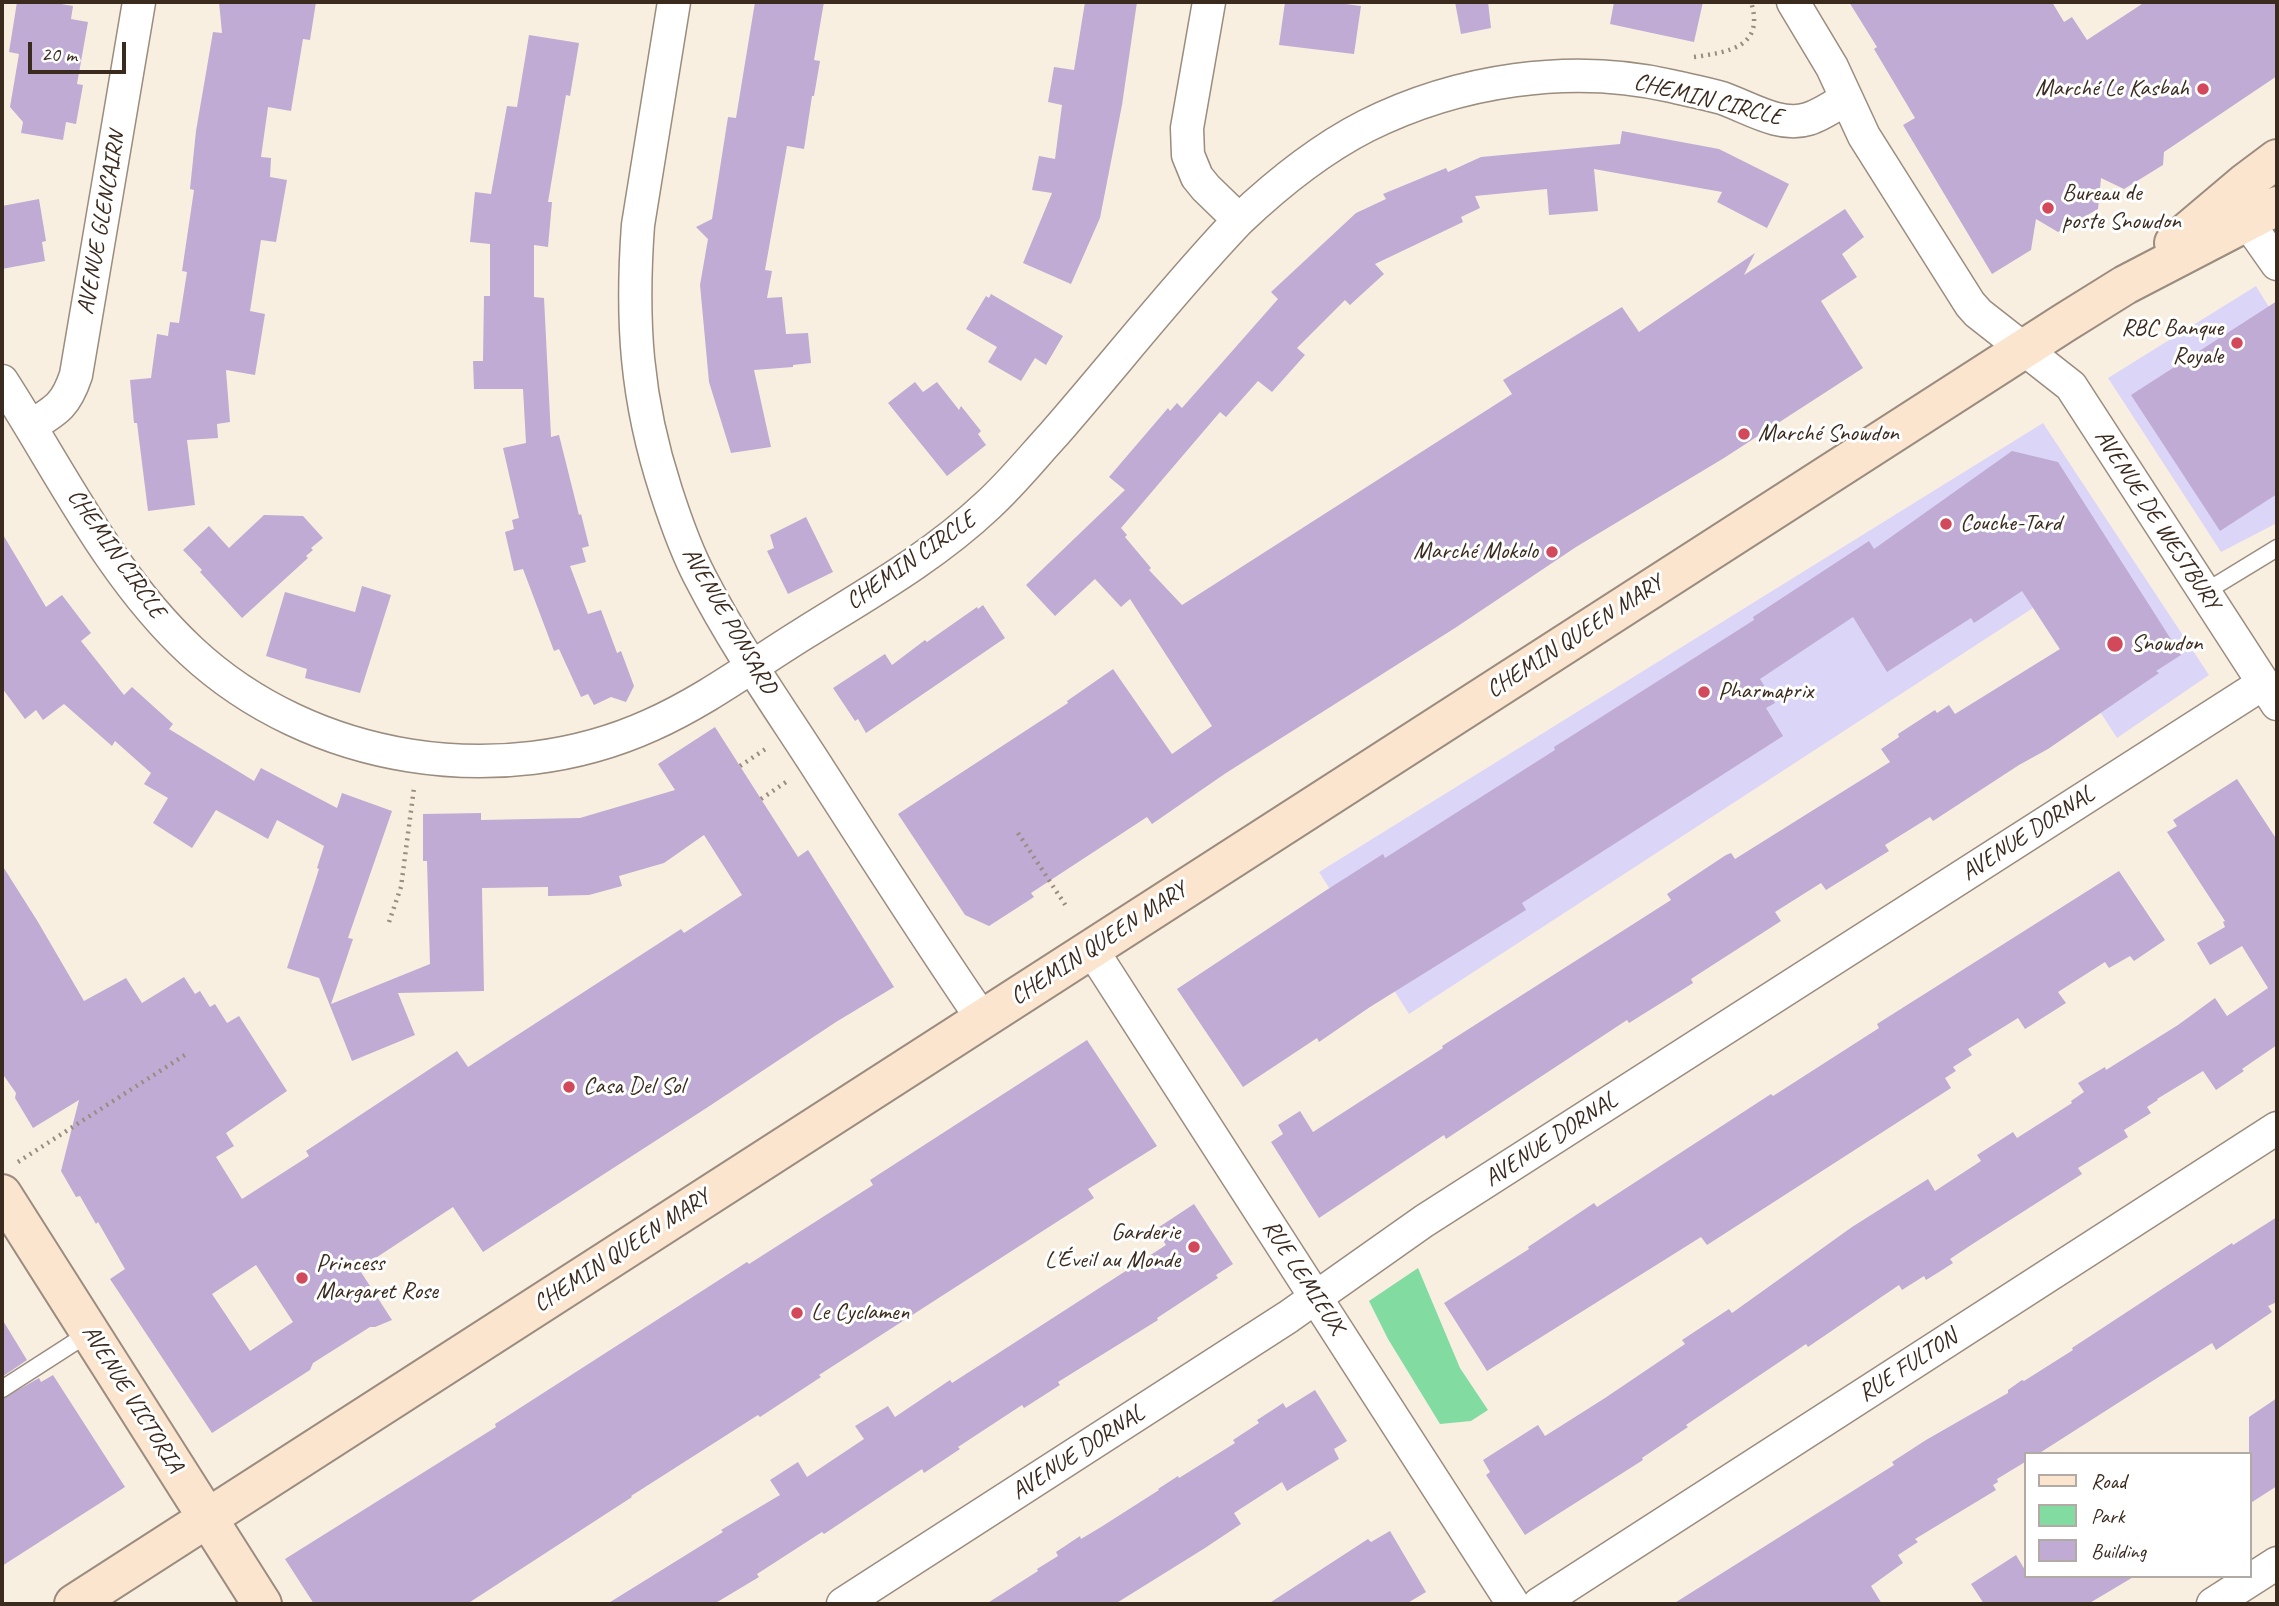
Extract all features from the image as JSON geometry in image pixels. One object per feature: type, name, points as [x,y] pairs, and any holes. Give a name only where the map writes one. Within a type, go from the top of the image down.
[{"type":"street","name":"AVENUE GLENCAIRN","points":[[32,426],[61,407],[69,396],[76,375],[139,2]]},
{"type":"street","name":"AVENUE PONSARD","points":[[674,2],[638,225],[635,308],[637,365],[648,430],[678,528],[700,578],[729,631],[983,1020]]},
{"type":"street","points":[[1209,2],[1187,128],[1188,155],[1197,177],[1238,220]]},
{"type":"street","points":[[1793,2],[1832,67],[1864,136],[1970,303],[1978,313],[2024,348]]},
{"type":"street","name":"CHEMIN CIRCLE","points":[[2,380],[114,562],[146,604],[176,637],[213,670],[258,702],[302,724],[346,741],[396,754],[438,760],[487,761],[562,753],[607,742],[650,726],[712,692],[907,569],[973,520],[1020,472],[1238,220],[1320,153],[1366,126],[1440,97],[1491,85],[1553,76],[1624,79],[1697,91],[1767,116],[1797,121],[1808,119],[1845,99]]},
{"type":"street","name":"CHEMIN QUEEN MARY","points":[[74,1604],[2024,348],[2252,208],[2277,159]]},
{"type":"street","points":[[2252,208],[2277,264]]},
{"type":"street","name":"AVENUE DE WESTBURY","points":[[2024,348],[2071,386],[2271,694]]},
{"type":"street","name":"AVENUE DORNAL","points":[[843,1604],[1266,1331],[1424,1221],[2271,694]]},
{"type":"street","name":"RUE LEMIEUX","points":[[1092,950],[1513,1604]]},
{"type":"street","name":"RUE FULTON","points":[[1539,1604],[2277,1128]]},
{"type":"street","name":"AVENUE VICTORIA","points":[[10,1179],[89,1333],[262,1604]]},
{"type":"street","points":[[2213,1604],[2277,1563]]},
{"type":"lane","points":[[2205,592],[2277,548]]},
{"type":"lane","points":[[2,1389],[89,1333]]},
{"type":"path","points":[[1684,59],[1716,54],[1744,44],[1750,37],[1755,19],[1751,2]]},
{"type":"path","points":[[740,766],[767,748]]},
{"type":"path","points":[[389,922],[398,901],[415,780]]},
{"type":"path","points":[[761,799],[789,780]]},
{"type":"path","points":[[1018,833],[1066,906]]},
{"type":"path","points":[[10,1179],[188,1053]]},
{"type":"shaded area","points":[[2256,286],[2277,320],[2277,523],[2221,552],[2108,378]]},
{"type":"shaded area","points":[[2043,423],[2209,675],[2117,738],[2033,608],[1409,1014],[1319,872]]},
{"type":"green space","points":[[1418,1268],[1460,1368],[1488,1410],[1471,1421],[1440,1424],[1388,1339],[1369,1301]]},
{"type":"building","points":[[17,2],[49,2],[73,6],[71,19],[88,22],[77,84],[83,85],[76,124],[66,122],[63,140],[21,133],[23,122],[10,107],[19,54],[9,52]]},
{"type":"building","points":[[219,2],[316,2],[310,40],[303,39],[291,111],[268,107],[261,157],[271,158],[270,177],[287,180],[276,242],[261,240],[250,311],[265,314],[255,375],[226,370],[230,422],[217,424],[218,438],[187,440],[195,505],[148,511],[130,380],[151,378],[157,334],[168,336],[170,322],[179,323],[187,272],[182,271],[194,190],[190,189],[196,131],[213,32],[222,33]]},
{"type":"building","points":[[755,2],[824,2],[814,60],[820,61],[804,149],[787,146],[765,270],[772,271],[767,298],[782,297],[786,334],[808,333],[811,363],[754,370],[771,447],[731,453],[709,382],[700,285],[708,239],[696,227],[712,219],[728,117],[736,118]]},
{"type":"building","points":[[1085,2],[1137,2],[1122,105],[1100,218],[1071,284],[1023,263],[1052,193],[1032,190],[1039,156],[1055,159],[1062,105],[1048,102],[1054,67],[1074,70]]},
{"type":"building","points":[[1285,2],[1330,2],[1361,6],[1354,54],[1279,45]]},
{"type":"building","points":[[1455,2],[1488,2],[1491,28],[1461,34]]},
{"type":"building","points":[[1614,2],[1703,2],[1694,42],[1610,24]]},
{"type":"building","points":[[1849,2],[2052,2],[2064,22],[2072,17],[2087,40],[2145,2],[2277,2],[2277,76],[2164,152],[2163,165],[2124,189],[2101,178],[2098,209],[2058,232],[2036,219],[2031,250],[1992,274],[1903,125],[1915,118]]},
{"type":"building","points":[[529,35],[579,43],[570,96],[566,95],[548,202],[552,202],[548,247],[534,245],[534,297],[544,298],[551,437],[559,435],[589,546],[582,548],[586,562],[570,566],[588,614],[601,610],[617,653],[621,651],[634,686],[626,702],[611,697],[594,705],[588,694],[581,697],[559,649],[554,651],[523,569],[514,571],[505,532],[514,529],[512,520],[519,518],[503,448],[526,443],[523,389],[474,389],[473,361],[483,361],[484,296],[490,296],[490,244],[470,242],[475,192],[491,194],[507,106],[517,107]]},
{"type":"building","points":[[1622,131],[1719,149],[1789,184],[1767,228],[1717,202],[1722,192],[1594,169],[1598,211],[1549,215],[1547,189],[1475,196],[1480,208],[1461,217],[1463,222],[1375,264],[1384,274],[1350,305],[1345,300],[1297,348],[1305,355],[1272,392],[1258,381],[1226,417],[1220,412],[1121,528],[1127,535],[1125,537],[1151,568],[1149,570],[1182,605],[1512,394],[1503,380],[1622,307],[1639,332],[1755,253],[1744,275],[1845,209],[1864,237],[1842,254],[1857,277],[1821,301],[1863,368],[1724,458],[1576,547],[1455,628],[1226,773],[1152,824],[1147,817],[1031,893],[1034,897],[989,926],[965,915],[898,814],[1068,703],[1067,701],[1113,669],[1172,754],[1212,726],[1130,599],[1121,607],[1095,579],[1055,616],[1026,585],[1125,490],[1109,477],[1168,408],[1170,411],[1177,403],[1182,408],[1278,299],[1271,292],[1356,213],[1386,199],[1383,194],[1446,168],[1448,172],[1481,157],[1620,144]]},
{"type":"building","points":[[39,199],[46,241],[42,242],[45,261],[2,269],[2,206]]},
{"type":"building","points":[[991,294],[1063,336],[1046,365],[1035,358],[1021,381],[988,362],[997,347],[966,329],[986,296],[989,298]]},
{"type":"building","points":[[2277,301],[2277,494],[2220,531],[2131,395]]},
{"type":"building","points":[[915,382],[923,392],[937,382],[959,410],[961,406],[981,431],[978,434],[986,445],[947,476],[888,403]]},
{"type":"building","points":[[2012,451],[2058,462],[2181,655],[2048,749],[1933,821],[1930,817],[1885,845],[1889,851],[1826,890],[1821,883],[1775,912],[1781,921],[1691,979],[1693,983],[1629,1023],[1627,1020],[1446,1139],[1444,1135],[1319,1218],[1271,1142],[1283,1134],[1278,1125],[1300,1111],[1313,1132],[1671,900],[1667,894],[1726,855],[1731,853],[1735,859],[1890,762],[1881,749],[1899,737],[1898,734],[1935,710],[1937,713],[1949,705],[1955,714],[2060,649],[2022,591],[1974,623],[1971,618],[1887,672],[1853,617],[1760,679],[1775,703],[1766,708],[1783,736],[1522,903],[1526,910],[1319,1042],[1317,1038],[1243,1087],[1177,989],[1383,854],[1385,858],[1555,750],[1554,747],[1754,620],[1753,617],[1869,541],[1874,549]]},
{"type":"building","points":[[264,515],[303,516],[323,538],[311,548],[313,550],[306,556],[308,558],[242,618],[183,550],[209,526],[229,548]]},
{"type":"building","points":[[806,517],[833,572],[788,594],[767,551],[774,548],[770,535]]},
{"type":"building","points":[[2,533],[46,607],[62,595],[91,633],[81,641],[124,695],[132,687],[173,724],[169,729],[254,781],[261,768],[337,808],[342,793],[392,811],[348,938],[353,939],[331,1004],[430,964],[427,861],[423,861],[423,814],[481,813],[481,820],[580,818],[675,790],[658,764],[715,727],[798,857],[808,850],[894,987],[483,1252],[453,1207],[359,1269],[392,1320],[370,1327],[313,1363],[310,1370],[212,1433],[110,1279],[125,1269],[98,1222],[96,1224],[80,1196],[76,1197],[61,1171],[79,1100],[33,1128],[15,1098],[16,1093],[2,1073],[2,865],[84,1001],[126,978],[142,1003],[184,977],[195,994],[200,991],[210,1007],[215,1004],[227,1023],[239,1016],[287,1091],[226,1133],[234,1146],[216,1157],[242,1199],[309,1156],[306,1151],[457,1051],[468,1067],[681,929],[684,933],[742,895],[704,835],[664,863],[619,876],[622,886],[589,895],[548,896],[548,887],[482,888],[484,991],[398,993],[415,1035],[352,1061],[319,978],[287,968],[324,846],[277,820],[268,839],[216,810],[192,848],[153,823],[168,798],[144,784],[151,773],[115,741],[112,746],[64,704],[43,720],[36,710],[25,719],[2,688]],"holes":[[[256,1265],[293,1322],[250,1351],[212,1294]]]},
{"type":"building","points":[[362,586],[391,595],[360,693],[305,678],[307,669],[266,656],[285,592],[355,612]]},
{"type":"building","points":[[983,605],[1005,638],[866,733],[833,688],[885,654],[892,665],[925,640],[927,642]]},
{"type":"building","points":[[2237,779],[2277,840],[2277,1045],[2216,1090],[2203,1071],[2157,1099],[2147,1107],[2151,1113],[2124,1130],[2128,1137],[2078,1168],[2082,1174],[1950,1259],[1953,1263],[1926,1280],[1924,1276],[1902,1290],[1899,1285],[1808,1347],[1806,1344],[1686,1425],[1688,1427],[1642,1458],[1643,1460],[1525,1535],[1486,1475],[1490,1472],[1483,1460],[1538,1425],[1545,1436],[1685,1344],[1682,1340],[1729,1309],[1732,1313],[1852,1227],[1928,1179],[1935,1191],[1981,1161],[1977,1155],[2013,1132],[2017,1138],[2072,1103],[2071,1101],[2084,1092],[2078,1083],[2105,1067],[2106,1070],[2178,1025],[2215,998],[2227,1016],[2268,988],[2242,946],[2210,965],[2197,943],[2225,927],[2225,921],[2167,832],[2177,826],[2173,820]]},
{"type":"building","points":[[2119,871],[2165,940],[2134,961],[2130,956],[2109,968],[2105,962],[2058,992],[2066,1003],[2025,1029],[2018,1018],[1968,1049],[1972,1055],[1953,1067],[1956,1071],[1945,1078],[1951,1088],[1707,1245],[1701,1237],[1487,1371],[1444,1303],[1529,1249],[1528,1247],[1594,1203],[1597,1207],[1771,1094],[1773,1096],[1879,1028],[1877,1024]]},
{"type":"building","points":[[1087,1040],[1157,1146],[1088,1189],[1094,1198],[819,1375],[821,1377],[760,1417],[758,1415],[631,1496],[467,1604],[314,1604],[285,1559],[496,1427],[495,1424],[747,1262],[749,1264],[873,1185],[870,1180]]},
{"type":"building","points":[[1194,1204],[1233,1264],[1216,1275],[1218,1278],[1157,1318],[1158,1320],[1058,1382],[1060,1385],[1024,1408],[1022,1405],[924,1473],[922,1469],[714,1604],[607,1604],[780,1495],[770,1480],[798,1462],[807,1477],[864,1439],[855,1426],[888,1406],[895,1417],[1166,1245],[1156,1229]]},
{"type":"building","points":[[2277,1217],[2277,1302],[2268,1306],[2272,1312],[2216,1350],[2212,1343],[2041,1452],[2024,1452],[2024,1463],[1997,1479],[1998,1482],[1993,1485],[1996,1490],[1915,1539],[1918,1542],[1898,1555],[1903,1563],[1871,1586],[1882,1604],[1673,1604],[1894,1465],[1892,1462],[1926,1440],[2008,1393],[2008,1390],[2022,1380],[2073,1350],[2072,1348],[2232,1243],[2233,1245]]},
{"type":"building","points":[[2,1319],[27,1360],[2,1377]]},
{"type":"building","points":[[53,1375],[125,1487],[2,1566],[2,1399],[39,1378],[41,1382]]},
{"type":"building","points":[[1315,1390],[1347,1441],[1334,1449],[1339,1459],[1287,1491],[1282,1482],[1234,1513],[1241,1524],[1205,1548],[1115,1604],[986,1604],[1038,1571],[1037,1569],[1058,1556],[1056,1552],[1080,1536],[1081,1539],[1178,1476],[1179,1478],[1235,1443],[1233,1440],[1259,1423],[1257,1420],[1283,1403],[1286,1408]]},
{"type":"building","points":[[2277,1398],[2277,1486],[2251,1503],[2251,1452],[2249,1417]]},
{"type":"building","points":[[1390,1531],[1426,1592],[1406,1604],[1268,1604],[1368,1539],[1371,1542]]},
{"type":"building","points":[[2016,1555],[2024,1568],[2024,1578],[2132,1578],[2088,1604],[1984,1604],[1971,1584]]},
{"type":"place","name":"Marché Le Kasbah","points":[[2203,89]]},
{"type":"place","name":"Bureau de poste Snowdon","points":[[2048,208]]},
{"type":"place","name":"RBC Banque Royale","points":[[2237,343]]},
{"type":"place","name":"Marché Snowdon","points":[[1744,434]]},
{"type":"place","name":"Couche-Tard","points":[[1946,524]]},
{"type":"place","name":"Marché Mokolo","points":[[1552,552]]},
{"type":"place","name":"Snowdon","points":[[2115,644]]},
{"type":"place","name":"Pharmaprix","points":[[1704,692]]},
{"type":"place","name":"Casa Del Sol","points":[[569,1087]]},
{"type":"place","name":"Garderie L'Éveil au Monde","points":[[1194,1247]]},
{"type":"place","name":"Princess Margaret Rose","points":[[302,1278]]},
{"type":"place","name":"Le Cyclamen","points":[[797,1313]]}]
